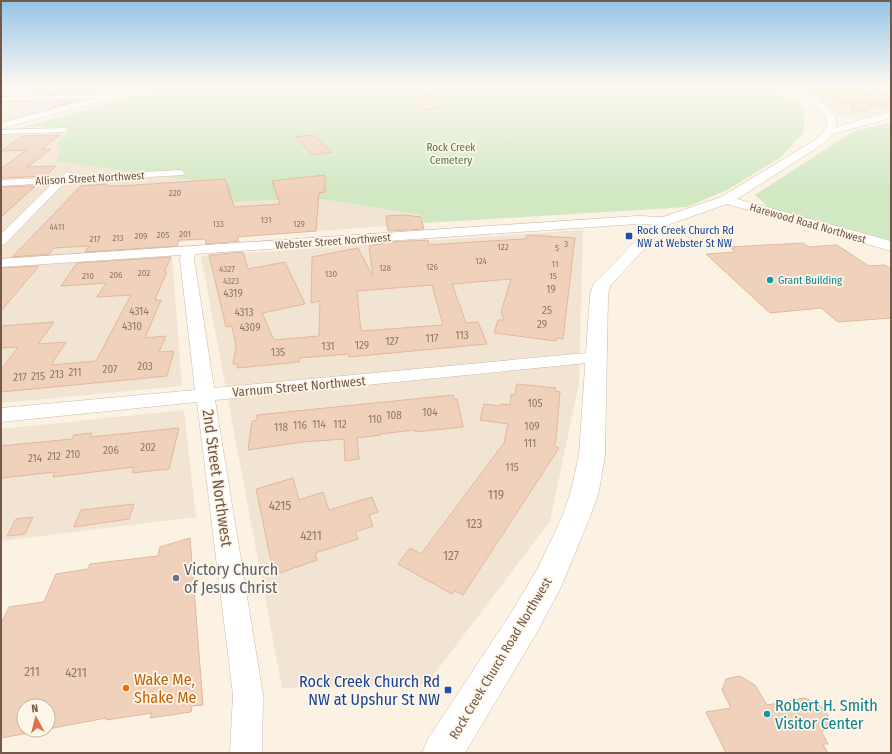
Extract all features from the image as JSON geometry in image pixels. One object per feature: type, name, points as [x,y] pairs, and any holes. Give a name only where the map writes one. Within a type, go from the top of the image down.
[{"type":"street","points":[[1,126],[23,120]]},
{"type":"street","points":[[829,132],[832,120]]},
{"type":"street","points":[[829,132],[873,120]]},
{"type":"street","points":[[1,132],[63,130]]},
{"type":"street","name":"Rock Creek Church Road Northwest","points":[[442,753],[525,621],[550,577],[576,518],[585,490],[592,455],[599,295],[602,285],[631,253],[665,221],[726,200],[819,142],[829,132]]},
{"type":"street","points":[[1,241],[76,166]]},
{"type":"street","name":"Allison Street Northwest","points":[[1,182],[175,173]]},
{"type":"street","name":"Harewood Road Northwest","points":[[726,200],[891,246]]},
{"type":"street","name":"Webster Street Northwest","points":[[1,263],[637,220],[665,221]]},
{"type":"street","name":"2nd Street Northwest","points":[[188,250],[186,259],[248,695],[246,753]]},
{"type":"street","name":"Varnum Street Northwest","points":[[1,415],[597,357]]},
{"type":"shaded area","points":[[71,125],[57,161],[196,181],[197,204],[314,198],[421,215],[425,223],[177,242],[172,257],[182,386],[1,403],[1,133],[24,127]]},
{"type":"shaded area","points":[[583,230],[579,383],[550,521],[426,685],[282,688],[201,256]]},
{"type":"shaded area","points":[[184,410],[196,517],[1,541],[1,429]]},
{"type":"green space","name":"Rock Creek Cemetery","points":[[48,120],[804,120],[804,132],[781,157],[727,190],[687,207],[425,223],[421,215],[314,198],[197,204],[196,181],[56,161],[62,147],[56,145],[65,136],[70,128],[41,126],[24,127]]},
{"type":"green space","points":[[891,122],[891,242],[769,208],[755,195],[852,132]]},
{"type":"building","points":[[60,135],[41,149],[51,149],[27,167],[56,166],[46,176],[1,178],[1,169],[26,150],[1,151],[23,136]]},
{"type":"building","points":[[313,135],[332,152],[313,155],[295,137]]},
{"type":"building","points":[[325,175],[325,192],[319,193],[316,231],[237,237],[239,241],[206,244],[205,239],[179,240],[177,246],[85,252],[89,246],[54,248],[49,254],[12,257],[81,186],[107,184],[106,186],[120,186],[225,179],[234,207],[280,204],[272,181]]},
{"type":"building","points":[[36,186],[33,188],[1,217],[1,187]]},
{"type":"building","points":[[404,215],[421,217],[424,229],[388,231],[386,216]]},
{"type":"building","points":[[527,235],[575,238],[563,339],[556,338],[556,341],[494,333],[498,320],[504,320],[501,312],[511,279],[452,284],[466,323],[478,322],[487,344],[349,357],[348,354],[299,358],[299,362],[237,368],[238,364],[233,364],[236,346],[232,326],[226,327],[209,255],[243,252],[248,269],[285,262],[305,304],[262,313],[274,340],[319,336],[320,301],[311,303],[312,257],[358,248],[373,277],[369,246],[389,242],[428,240],[429,245],[526,239]],"holes":[[[432,285],[443,325],[361,331],[357,291]]]},
{"type":"building","name":"Grant Building","points":[[803,243],[809,247],[837,245],[869,266],[885,265],[891,269],[891,318],[838,322],[821,308],[770,313],[706,254],[735,252],[730,247]]},
{"type":"building","points":[[171,257],[164,272],[167,272],[155,299],[157,299],[156,301],[161,300],[145,338],[166,336],[159,352],[174,351],[167,376],[1,392],[1,370],[18,347],[1,348],[1,326],[54,322],[38,344],[66,342],[51,365],[96,361],[131,295],[97,297],[106,283],[61,286],[77,263]]},
{"type":"building","points":[[39,266],[1,311],[1,268]]},
{"type":"building","points":[[517,384],[556,388],[555,391],[560,392],[556,439],[554,446],[559,448],[463,595],[455,591],[452,594],[398,564],[410,548],[421,554],[504,443],[508,424],[480,420],[484,404],[500,406],[501,404],[510,405],[511,394],[515,395]]},
{"type":"building","points":[[453,395],[454,399],[457,399],[463,427],[415,432],[415,430],[357,438],[359,459],[345,461],[344,439],[303,442],[248,450],[252,421],[257,420],[257,415]]},
{"type":"building","points":[[179,428],[169,469],[132,473],[134,467],[53,477],[55,472],[1,478],[1,446],[72,439],[74,435],[92,433],[90,437]]},
{"type":"building","points":[[293,478],[299,500],[323,492],[329,510],[372,497],[378,512],[369,515],[373,526],[355,532],[358,539],[315,553],[317,560],[274,575],[256,489]]},
{"type":"building","points":[[134,504],[129,519],[74,527],[81,510]]},
{"type":"building","points":[[33,517],[25,534],[7,536],[16,519]]},
{"type":"building","points":[[190,538],[203,705],[192,706],[191,712],[150,718],[152,713],[106,720],[106,718],[56,727],[56,698],[16,698],[16,735],[1,738],[1,624],[9,607],[44,602],[56,574],[88,569],[90,564],[158,556],[160,547]]},
{"type":"building","name":"Robert H. Smith Visitor Center","points":[[740,676],[755,685],[767,705],[804,698],[815,702],[824,709],[828,716],[829,722],[822,733],[828,744],[823,744],[828,753],[726,753],[706,712],[731,708],[722,690],[726,679]]},
{"type":"place","name":"Rock Creek Church Rd NW at Webster St NW","points":[[629,236]]},
{"type":"place","name":"Grant Building","points":[[770,280]]},
{"type":"place","name":"Victory Church of Jesus Christ","points":[[176,578]]},
{"type":"place","name":"Wake Me, Shake Me","points":[[126,688]]},
{"type":"place","name":"Rock Creek Church Rd NW at Upshur St NW","points":[[448,690]]},
{"type":"place","name":"Robert H. Smith Visitor Center","points":[[767,714]]}]
